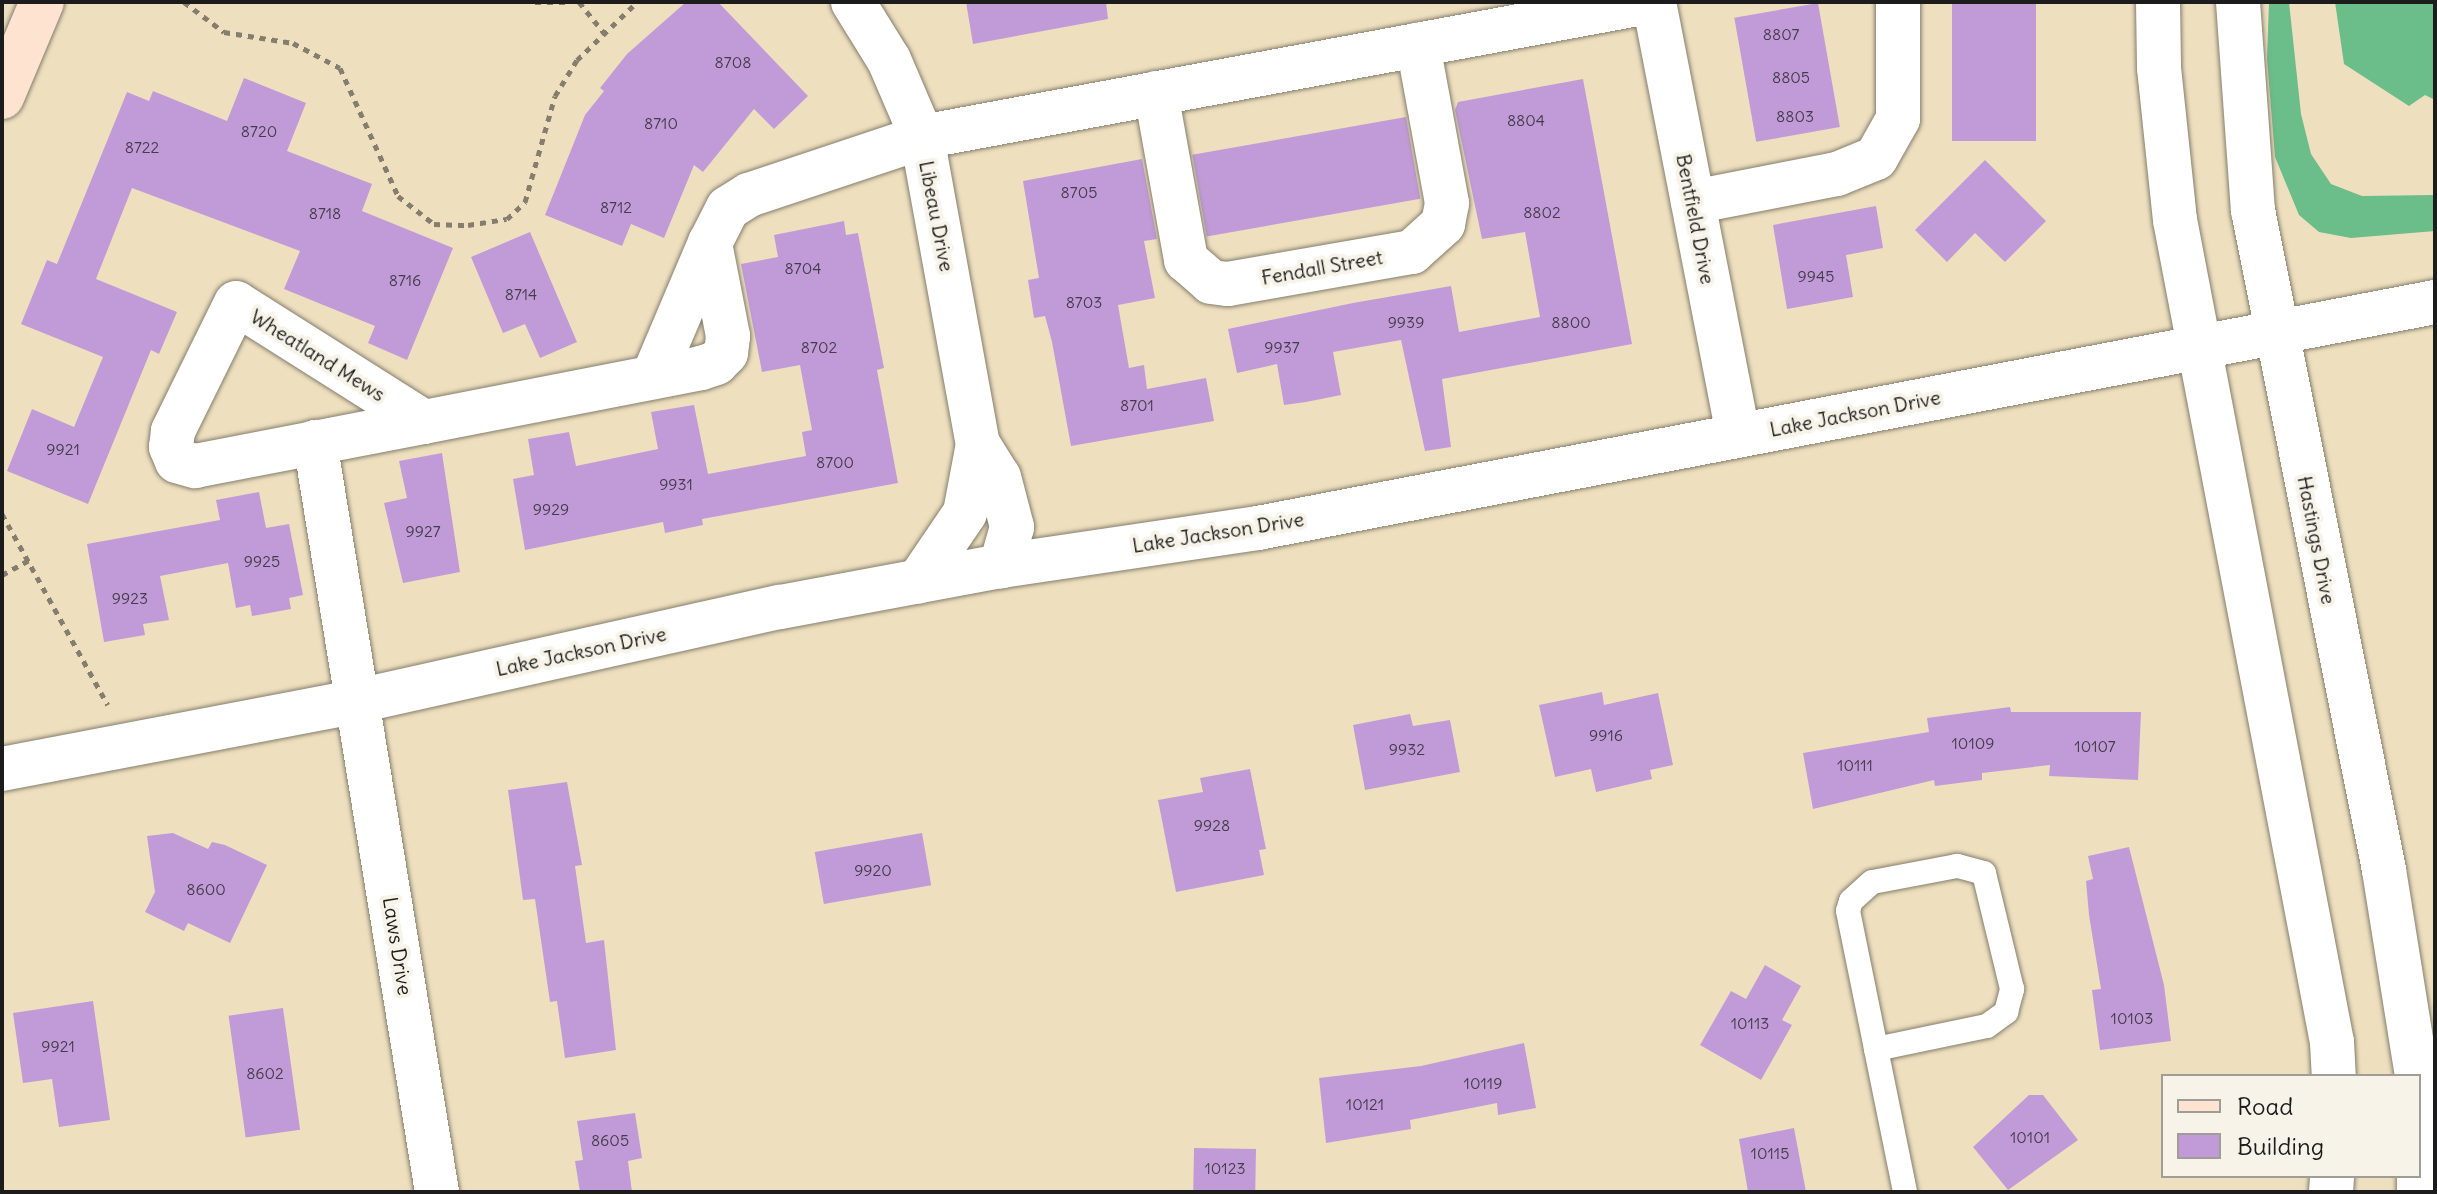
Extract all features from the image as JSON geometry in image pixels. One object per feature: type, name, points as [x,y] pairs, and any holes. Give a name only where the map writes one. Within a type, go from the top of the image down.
[{"type":"main road","points":[[2,97],[42,2]]},
{"type":"street","name":"Libeau Drive","points":[[853,2],[889,60],[922,137],[978,444],[965,513],[918,582]]},
{"type":"street","points":[[653,377],[728,208],[749,195],[922,137],[1648,2]]},
{"type":"street","name":"Bentfield Drive","points":[[1654,2],[1738,435]]},
{"type":"street","points":[[1693,202],[1837,174],[1876,158],[1898,119],[1898,2]]},
{"type":"street","points":[[2158,2],[2159,68],[2175,220],[2197,347],[2264,674],[2332,1042],[2334,1074]]},
{"type":"street","name":"Hastings Drive","points":[[2238,2],[2244,141],[2274,332],[2384,870],[2417,1074]]},
{"type":"street","name":"Fendall Street","points":[[1156,93],[1186,260],[1211,282],[1228,284],[1412,252],[1443,224],[1447,203],[1418,45]]},
{"type":"street","name":"Wheatland Mews","points":[[424,422],[236,303],[173,431],[177,461],[195,466],[315,442],[424,422],[653,377],[716,363],[726,353],[728,336],[710,243]]},
{"type":"street","name":"Lake Jackson Drive","points":[[2,769],[358,701],[1001,566],[1258,528],[2435,302]]},
{"type":"street","points":[[315,442],[358,701]]},
{"type":"street","name":"Libeau Drive","points":[[978,444],[999,477],[1012,527],[1001,566]]},
{"type":"street","name":"Laws Drive","points":[[358,701],[437,1192]]},
{"type":"lane","points":[[1876,1049],[1987,1026],[2006,1012],[2012,989],[1992,887],[1984,873],[1957,866],[1872,882],[1851,901],[1876,1049],[1905,1192]]},
{"type":"path","points":[[184,2],[224,32],[293,43],[340,68],[398,196],[426,220],[443,225],[507,219],[525,202],[555,96],[577,60],[637,2]]},
{"type":"path","points":[[535,2],[569,2]]},
{"type":"path","points":[[579,2],[605,34]]},
{"type":"path","points":[[2,514],[130,745]]},
{"type":"path","points":[[2,575],[29,560]]},
{"type":"green space","points":[[2269,2],[2289,2],[2301,114],[2311,154],[2331,184],[2362,196],[2435,195],[2435,231],[2351,238],[2319,232],[2299,215],[2275,157],[2267,59]]},
{"type":"green space","points":[[2335,2],[2435,2],[2435,100],[2425,95],[2409,106],[2344,64]]},
{"type":"building","points":[[686,2],[718,2],[808,96],[774,129],[754,109],[703,172],[694,165],[664,238],[631,224],[622,246],[545,215],[585,115],[604,91],[600,88],[627,54]]},
{"type":"building","points":[[966,2],[1106,2],[1108,19],[973,44]]},
{"type":"building","points":[[1952,2],[2036,2],[2036,141],[1952,141]]},
{"type":"building","points":[[1818,3],[1840,127],[1756,142],[1734,18]]},
{"type":"building","points":[[244,78],[306,103],[287,151],[372,184],[362,211],[453,248],[407,360],[368,343],[375,326],[284,289],[300,251],[132,188],[96,279],[177,312],[159,354],[151,350],[88,504],[7,471],[32,409],[74,427],[103,357],[21,324],[47,260],[57,264],[127,92],[149,101],[153,91],[227,121]]},
{"type":"building","points":[[1583,79],[1632,344],[1442,379],[1451,447],[1425,451],[1401,340],[1333,352],[1341,395],[1284,405],[1277,364],[1237,373],[1228,329],[1353,303],[1451,286],[1459,332],[1540,317],[1525,232],[1482,239],[1455,110],[1458,102]]},
{"type":"building","points":[[1406,117],[1420,199],[1207,236],[1192,155]]},
{"type":"building","points":[[1142,159],[1157,239],[1144,241],[1155,298],[1118,305],[1129,368],[1144,365],[1147,389],[1206,378],[1214,421],[1071,446],[1045,316],[1034,318],[1028,280],[1039,278],[1023,181]]},
{"type":"building","points":[[1985,160],[2046,221],[2005,262],[1975,233],[1947,262],[1915,230]]},
{"type":"building","points":[[1876,206],[1883,248],[1846,255],[1853,297],[1787,309],[1773,225]]},
{"type":"building","points":[[844,221],[846,235],[858,233],[884,368],[877,370],[898,483],[702,519],[703,525],[665,533],[663,522],[525,550],[513,479],[534,475],[528,439],[569,432],[576,466],[658,449],[651,412],[694,405],[708,474],[806,456],[802,432],[812,430],[800,365],[762,372],[741,264],[778,257],[774,235]]},
{"type":"building","points":[[530,232],[577,342],[540,358],[525,324],[503,333],[471,257]]},
{"type":"building","points":[[442,453],[460,572],[403,583],[384,503],[407,498],[399,461]]},
{"type":"building","points":[[259,492],[266,528],[289,524],[303,595],[289,598],[291,609],[252,616],[250,605],[236,608],[228,563],[160,576],[169,620],[143,624],[145,635],[104,642],[87,544],[220,520],[216,500]]},
{"type":"building","points":[[1602,692],[1604,705],[1658,693],[1673,765],[1650,770],[1652,779],[1596,792],[1591,769],[1555,777],[1539,705]]},
{"type":"building","points":[[2010,707],[2011,712],[2141,712],[2138,780],[2049,776],[2050,765],[1982,773],[1982,780],[1935,786],[1934,780],[1813,809],[1803,753],[1929,732],[1927,718]]},
{"type":"building","points":[[1410,714],[1413,726],[1450,720],[1460,772],[1365,790],[1353,725]]},
{"type":"building","points":[[1250,769],[1266,849],[1259,850],[1264,875],[1176,892],[1158,800],[1203,792],[1200,778]]},
{"type":"building","points":[[567,782],[582,865],[575,866],[586,943],[604,940],[616,1050],[565,1058],[557,1001],[550,1002],[535,899],[523,900],[508,790]]},
{"type":"building","points":[[173,833],[208,849],[212,842],[225,845],[267,865],[230,943],[188,923],[184,931],[145,912],[155,892],[147,836]]},
{"type":"building","points":[[922,833],[931,885],[824,904],[815,852]]},
{"type":"building","points":[[2129,847],[2164,985],[2171,1041],[2100,1050],[2092,990],[2101,989],[2089,915],[2086,881],[2093,879],[2088,856]]},
{"type":"building","points":[[1765,965],[1801,986],[1782,1020],[1792,1025],[1761,1080],[1700,1045],[1731,991],[1746,999]]},
{"type":"building","points":[[93,1001],[110,1120],[59,1127],[52,1079],[23,1083],[13,1013]]},
{"type":"building","points":[[283,1008],[300,1130],[246,1137],[229,1016]]},
{"type":"building","points":[[1524,1043],[1536,1108],[1498,1115],[1497,1103],[1410,1120],[1411,1129],[1326,1143],[1319,1078],[1421,1066]]},
{"type":"building","points":[[2029,1095],[2043,1095],[2078,1140],[2008,1190],[1973,1147]]},
{"type":"building","points":[[635,1113],[642,1158],[628,1161],[632,1192],[580,1192],[575,1161],[583,1160],[577,1121]]},
{"type":"building","points":[[1794,1128],[1806,1192],[1748,1192],[1739,1139]]},
{"type":"building","points":[[1194,1148],[1256,1149],[1255,1192],[1193,1192]]}]
